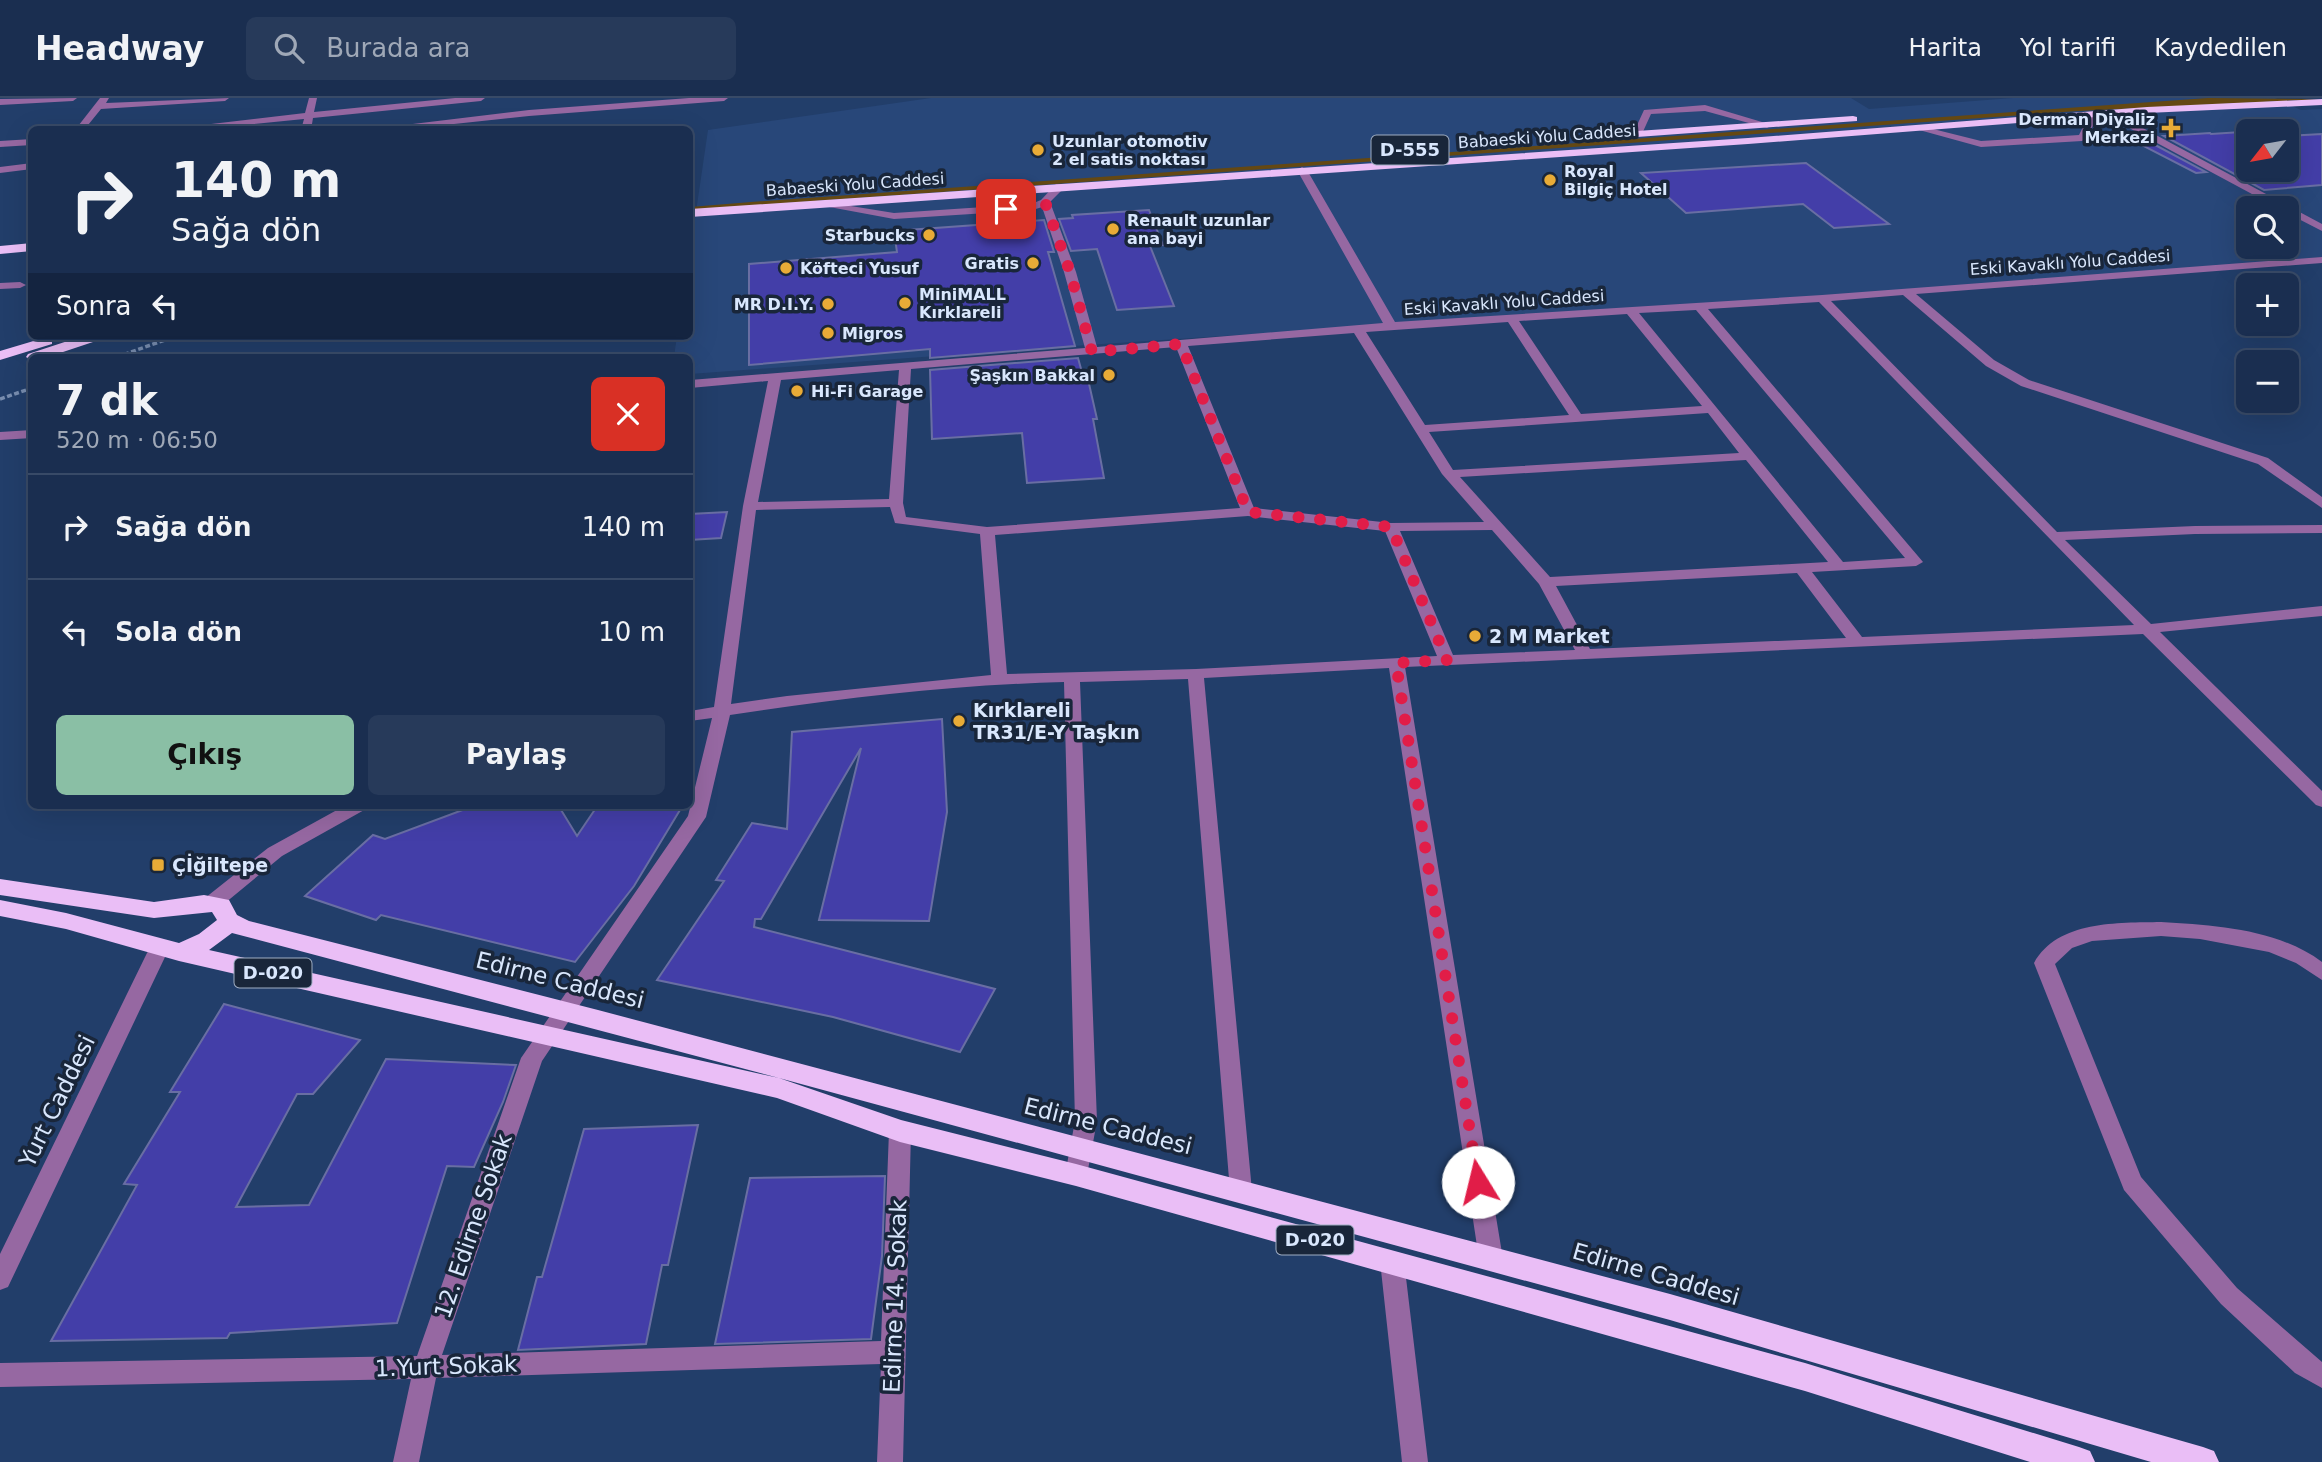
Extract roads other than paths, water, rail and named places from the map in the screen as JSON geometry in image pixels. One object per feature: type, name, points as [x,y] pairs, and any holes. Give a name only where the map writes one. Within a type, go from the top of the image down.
[{"type":"highway","points":[[2005,108],[2109,100]]},
{"type":"highway","name":"Babaeski Yolu Caddesi","points":[[693,213],[2108,113],[2322,102]]},
{"type":"highway","name":"Babaeski Yolu Caddesi","points":[[1626,134],[1872,117]]},
{"type":"highway","name":"Babaeski Yolu Caddesi","points":[[693,201],[883,187]]},
{"type":"highway","points":[[0,250],[28,247]]},
{"type":"highway","points":[[0,264],[21,262]]},
{"type":"highway","points":[[0,356],[50,340]]},
{"type":"highway","points":[[41,354],[85,340]]},
{"type":"highway","points":[[0,368],[28,358]]},
{"type":"highway","name":"Edirne Caddesi","points":[[0,887],[154,910],[202,909],[242,928],[564,1013],[598,1019],[1079,1163],[1392,1261],[1805,1377],[2079,1462]]},
{"type":"highway","name":"Edirne Caddesi","points":[[0,908],[66,921],[166,948],[547,1037],[779,1088],[900,1131],[1241,1191],[1670,1307],[2203,1462]]},
{"type":"highway","points":[[202,909],[215,936],[194,948],[166,948],[154,933],[159,924],[202,909]]},
{"type":"street","points":[[0,102],[73,98]]},
{"type":"street","points":[[82,126],[102,102],[225,98]]},
{"type":"street","points":[[307,126],[313,98]]},
{"type":"street","points":[[201,126],[481,98]]},
{"type":"street","points":[[407,126],[529,109],[724,98]]},
{"type":"street","points":[[1639,134],[1647,112],[1705,108],[1767,125]]},
{"type":"street","points":[[2108,113],[2262,196]]},
{"type":"street","points":[[1917,128],[1981,144],[2069,139],[2082,138],[2092,115]]},
{"type":"street","points":[[469,118],[470,126]]},
{"type":"street","points":[[0,144],[28,142]]},
{"type":"street","points":[[0,170],[28,166]]},
{"type":"street","points":[[1302,170],[1391,326]]},
{"type":"street","points":[[824,204],[894,216],[924,216],[1033,207],[1045,202],[1060,186]]},
{"type":"street","points":[[1045,202],[1070,272],[1092,352]]},
{"type":"street","points":[[2299,216],[2322,228]]},
{"type":"street","name":"Eski Kavaklı Yolu Caddesi","points":[[693,384],[1391,326],[1822,298],[2322,260]]},
{"type":"street","points":[[0,286],[20,285]]},
{"type":"street","points":[[1906,292],[1990,363],[2025,383],[2263,461],[2322,504]]},
{"type":"street","points":[[1822,298],[2053,536],[2322,801]]},
{"type":"street","points":[[1546,582],[1916,562],[1699,306]]},
{"type":"street","points":[[1631,311],[1839,566]]},
{"type":"street","points":[[1512,319],[1577,418]]},
{"type":"street","points":[[1358,329],[1448,474],[1546,582],[1585,654]]},
{"type":"street","points":[[1181,344],[1248,512]]},
{"type":"street","points":[[905,366],[896,503],[900,520],[987,531],[1248,512],[1391,527],[1496,526]]},
{"type":"street","name":"12. Edirne Sokak","points":[[406,1462],[426,1367],[500,1143],[532,1058],[697,817],[722,712],[750,506],[775,377]]},
{"type":"street","points":[[1419,429],[1712,409]]},
{"type":"street","points":[[0,436],[28,434]]},
{"type":"street","points":[[1448,474],[1750,456]]},
{"type":"street","points":[[750,506],[896,503]]},
{"type":"street","points":[[1391,527],[1447,660]]},
{"type":"street","points":[[2053,536],[2196,530],[2322,529]]},
{"type":"street","points":[[987,531],[999,679]]},
{"type":"street","points":[[1801,568],[1859,644]]},
{"type":"street","points":[[693,716],[787,701],[999,679],[1196,674],[1447,660],[1859,644],[2147,629],[2322,611]]},
{"type":"street","points":[[1396,663],[1491,1259]]},
{"type":"street","points":[[1196,674],[1241,1191]]},
{"type":"street","points":[[1072,678],[1086,1121],[1079,1163]]},
{"type":"street","points":[[202,909],[275,852],[353,809]]},
{"type":"street","points":[[2322,973],[2312,961],[2272,944],[2164,927],[2104,929],[2065,942],[2044,963],[2132,1183],[2229,1296],[2304,1366],[2322,1376]]},
{"type":"street","name":"Yurt Caddesi","points":[[1,1274],[157,953],[166,948]]},
{"type":"street","name":"Edirne 14. Sokak","points":[[890,1462],[891,1352],[900,1131]]},
{"type":"street","points":[[1392,1261],[1415,1462]]},
{"type":"street","name":"1.Yurt Sokak","points":[[0,1376],[426,1367],[891,1352]]},
{"type":"place","name":"Derman Diyaliz Merkezi","points":[[2171,128]]},
{"type":"place","name":"Uzunlar otomotiv 2 el satis noktası","points":[[1038,150]]},
{"type":"place","name":"Royal Bilgiç Hotel","points":[[1550,180]]},
{"type":"place","name":"Renault uzunlar ana bayi","points":[[1113,229]]},
{"type":"place","name":"Starbucks","points":[[929,235]]},
{"type":"place","name":"Gratis","points":[[1033,263]]},
{"type":"place","name":"Köfteci Yusuf","points":[[786,268]]},
{"type":"place","name":"MiniMALL Kırklareli","points":[[905,303]]},
{"type":"place","name":"MR D.I.Y.","points":[[828,304]]},
{"type":"place","name":"Migros","points":[[828,333]]},
{"type":"place","name":"Şaşkın Bakkal","points":[[1109,375]]},
{"type":"place","name":"Hi-Fi Garage","points":[[797,391]]},
{"type":"place","name":"2 M Market","points":[[1475,636]]},
{"type":"place","name":"Kırklareli TR31/E-Y Taşkın","points":[[959,721]]},
{"type":"place","name":"Çİğiltepe","points":[[158,865]]}]
